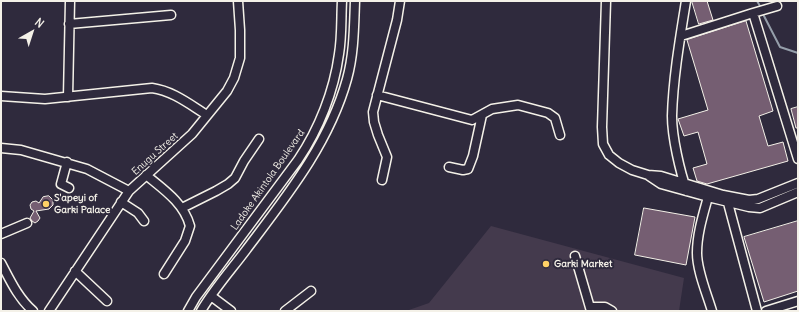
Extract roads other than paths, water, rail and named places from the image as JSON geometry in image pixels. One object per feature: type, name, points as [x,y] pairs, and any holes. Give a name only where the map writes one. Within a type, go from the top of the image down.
[{"type":"street","points":[[68,97],[70,1]]},
{"type":"street","name":"Enugu Street","points":[[49,311],[129,190],[192,134],[227,91],[234,78],[240,58],[238,1]]},
{"type":"street","name":"Ladoke Akintola Boulevard","points":[[188,311],[196,297],[298,160],[316,128],[328,97],[338,62],[342,1]]},
{"type":"street","points":[[201,311],[307,167],[332,122],[347,79],[352,55],[355,1]]},
{"type":"street","points":[[382,180],[387,157],[374,122],[373,112],[396,27],[400,1]]},
{"type":"street","points":[[606,1],[602,127],[603,144],[609,155],[619,163],[632,170],[648,175],[661,176],[708,197],[728,203],[760,208],[798,192]]},
{"type":"street","points":[[686,1],[672,118],[681,175],[686,187]]},
{"type":"street","points":[[681,36],[753,13],[772,5]]},
{"type":"street","points":[[753,13],[798,159]]},
{"type":"street","points":[[70,24],[171,15]]},
{"type":"street","points":[[1,96],[45,99],[152,88],[164,90],[207,115]]},
{"type":"street","points":[[377,95],[472,120],[492,109],[518,105],[548,113],[555,118],[560,134]]},
{"type":"street","points":[[449,167],[463,170],[468,169],[473,156],[482,114]]},
{"type":"street","points":[[182,208],[228,184],[235,178],[244,160],[259,138]]},
{"type":"street","points":[[1,148],[21,150],[67,162],[87,169],[129,190]]},
{"type":"street","points":[[67,162],[61,184],[69,188]]},
{"type":"street","points":[[146,175],[170,195],[182,208],[190,226],[185,241],[164,274]]},
{"type":"street","points":[[686,187],[749,200],[758,199],[798,183]]},
{"type":"street","points":[[708,197],[699,236],[697,253],[698,264],[712,311]]},
{"type":"street","points":[[121,202],[138,214],[144,221]]},
{"type":"street","points":[[728,203],[757,311]]},
{"type":"street","points":[[1,234],[27,223]]},
{"type":"street","points":[[575,256],[590,309],[605,307],[612,311]]},
{"type":"street","points":[[1,263],[19,296],[33,311]]},
{"type":"street","points":[[76,271],[107,301]]},
{"type":"street","points":[[285,311],[311,291]]},
{"type":"street","points":[[211,296],[231,311]]},
{"type":"street","points":[[766,311],[798,301]]},
{"type":"waterway","points":[[757,1],[760,6]]},
{"type":"waterway","points":[[764,16],[780,47],[798,53]]},
{"type":"place","name":"S'apeyi of Garki Palace","points":[[46,204]]},
{"type":"place","name":"Garki Market","points":[[546,264]]}]
